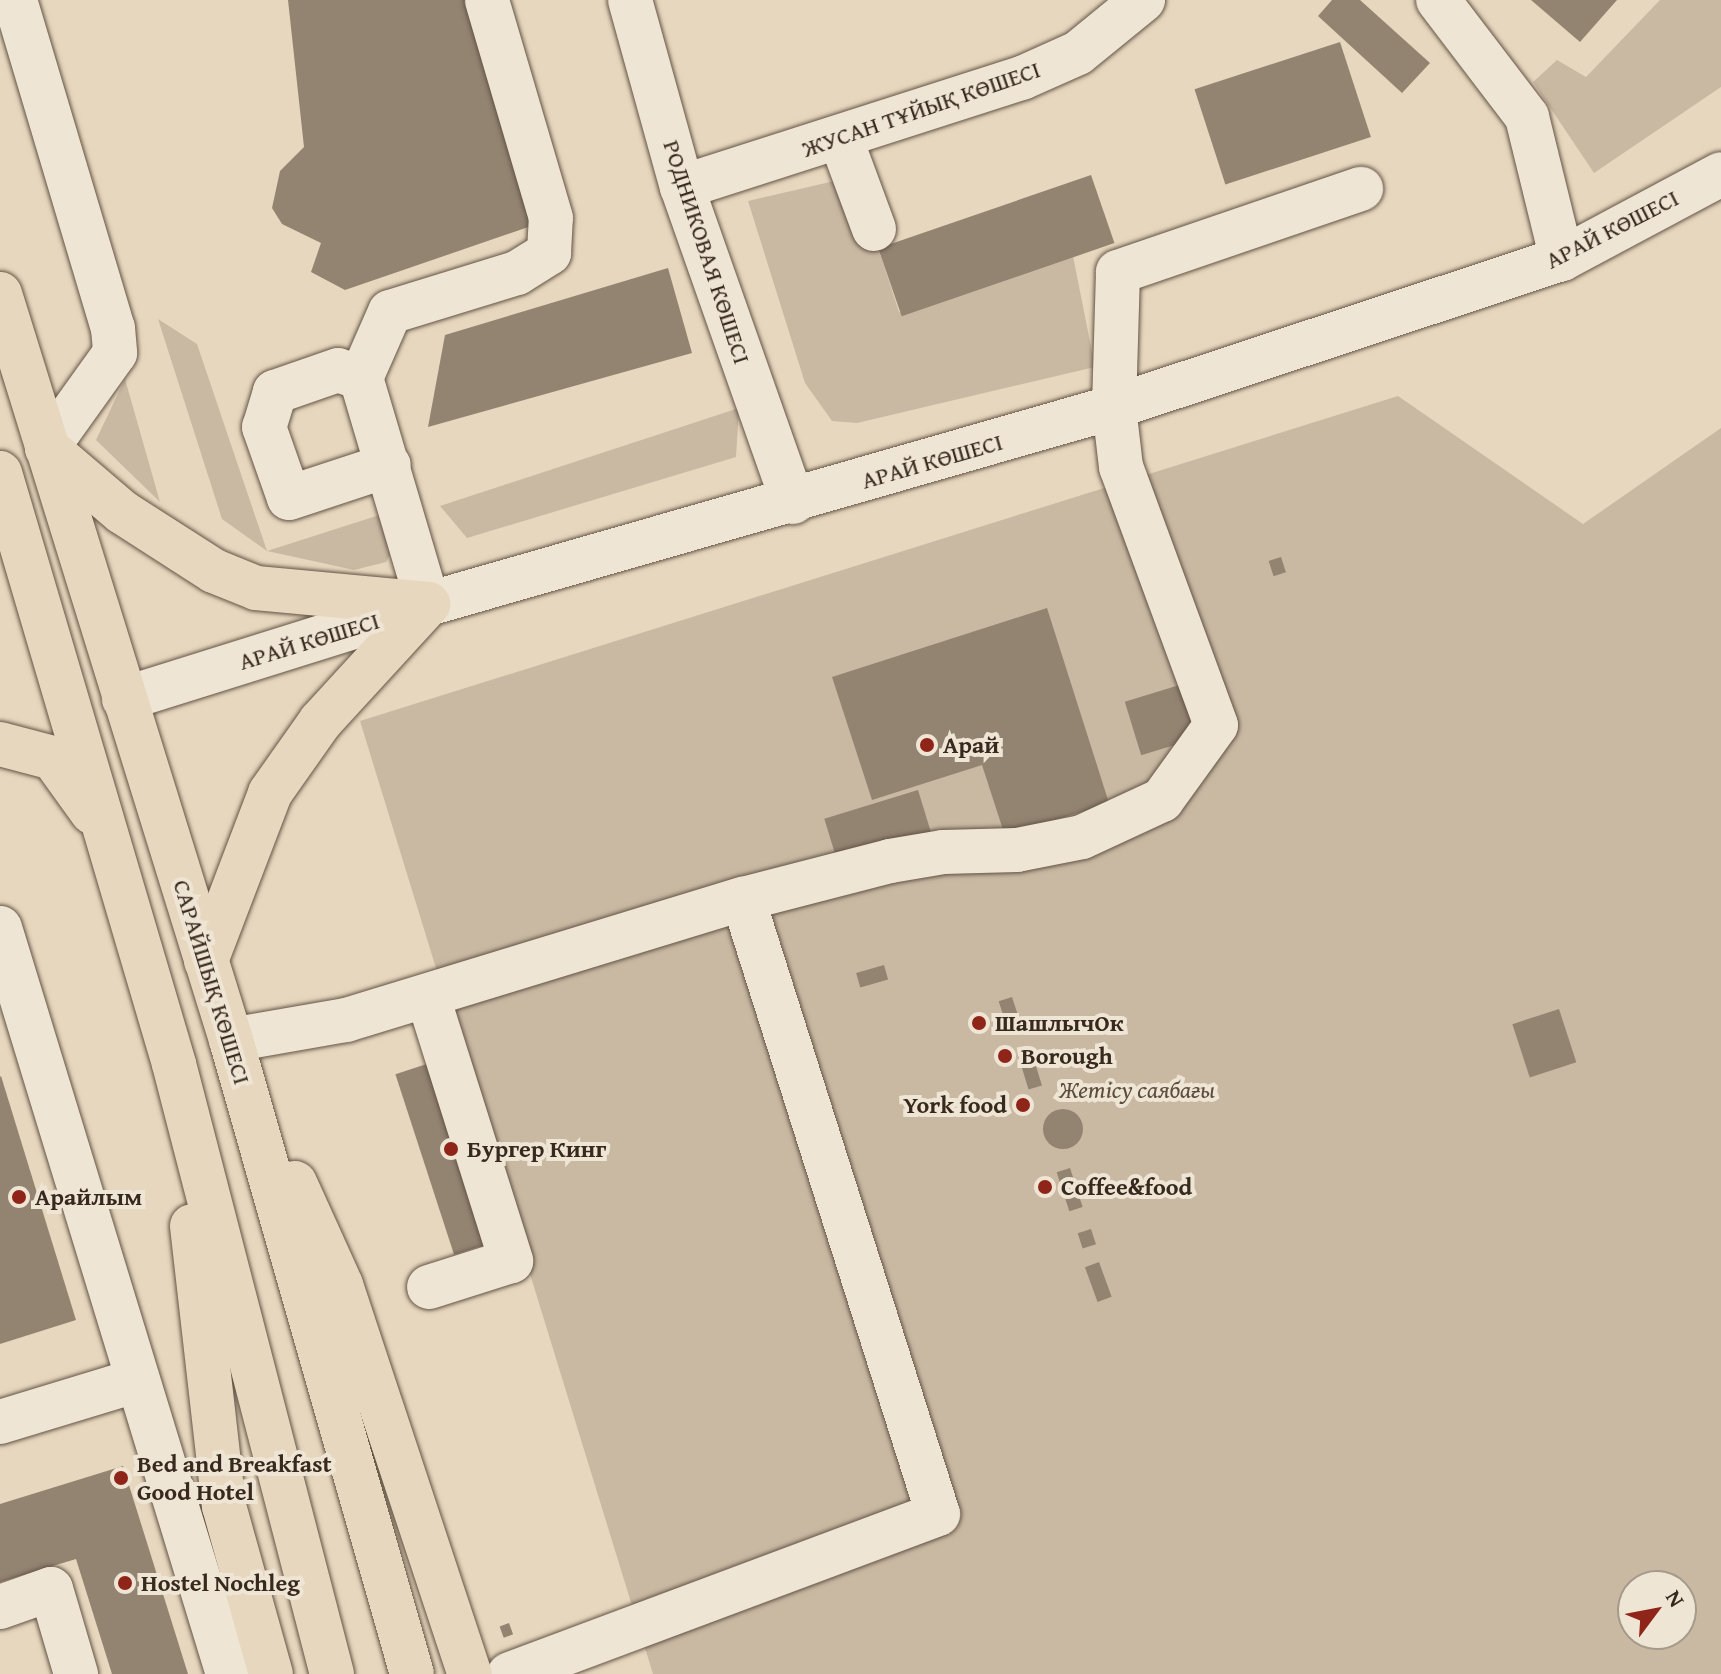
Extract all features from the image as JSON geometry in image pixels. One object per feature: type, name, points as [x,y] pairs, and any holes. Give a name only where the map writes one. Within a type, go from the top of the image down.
[{"type":"main road","name":"САРАЙШЫҚ КӨШЕСІ","points":[[0,294],[231,1040],[412,1674]]},
{"type":"main road","points":[[47,448],[122,512],[214,571],[256,588],[428,604]]},
{"type":"main road","points":[[0,473],[75,714],[174,1064],[332,1674]]},
{"type":"main road","points":[[206,961],[270,793],[320,722],[428,604]]},
{"type":"main road","points":[[0,737],[124,699]]},
{"type":"main road","points":[[0,744],[53,758],[112,848]]},
{"type":"main road","points":[[231,1040],[341,1285],[470,1674]]},
{"type":"main road","points":[[174,1064],[224,1506],[271,1674]]},
{"type":"street","points":[[15,0],[113,328],[115,353],[47,448]]},
{"type":"street","points":[[428,604],[361,378],[390,312],[517,273],[549,253],[551,218],[487,0]]},
{"type":"street","name":"РОДНИКОВАЯ КӨШЕСІ","points":[[630,0],[682,187],[793,502]]},
{"type":"street","name":"ЖУСАН ТҰЙЫҚ КӨШЕСІ","points":[[682,187],[1022,78],[1078,53],[1143,0]]},
{"type":"street","points":[[1438,0],[1527,117],[1562,259]]},
{"type":"street","points":[[840,137],[874,229]]},
{"type":"street","name":"АРАЙ КӨШЕСІ","points":[[124,699],[428,604],[793,502],[1114,407],[1562,259],[1721,174]]},
{"type":"street","points":[[231,1040],[346,1020],[743,899],[890,861],[943,852],[1017,850],[1082,837],[1162,800],[1216,725],[1121,467],[1114,407],[1118,272],[1361,189]]},
{"type":"street","points":[[361,378],[338,370],[275,392],[264,427],[289,498],[389,465]]},
{"type":"street","points":[[509,1674],[938,1514],[743,899]]},
{"type":"street","points":[[0,928],[228,1674]]},
{"type":"street","points":[[428,997],[511,1261],[429,1287]]},
{"type":"street","points":[[0,1422],[138,1380]]},
{"type":"street","points":[[0,1607],[51,1589],[76,1674]]},
{"type":"green space","points":[[1660,0],[1721,0],[1721,87],[1594,173],[1533,82],[1557,60],[1586,77]]},
{"type":"green space","points":[[843,179],[877,244],[899,312],[1073,256],[1095,367],[857,423],[832,421],[805,383],[748,201]]},
{"type":"green space","points":[[158,319],[197,344],[267,551],[222,519]]},
{"type":"green space","points":[[125,379],[160,502],[96,440]]},
{"type":"green space","name":"Жетісу саябағы","points":[[1398,396],[1583,524],[1721,428],[1721,1674],[653,1674],[360,721]]},
{"type":"green space","points":[[739,408],[736,457],[467,538],[440,506]]},
{"type":"green space","points":[[395,510],[395,545],[386,562],[354,570],[267,551]]},
{"type":"building","points":[[288,0],[479,0],[543,222],[345,290],[311,272],[321,243],[282,224],[272,208],[280,171],[304,147]]},
{"type":"building","points":[[1332,0],[1360,0],[1430,63],[1402,93],[1318,16]]},
{"type":"building","points":[[1531,0],[1617,0],[1580,42]]},
{"type":"building","points":[[1340,42],[1371,137],[1225,184],[1194,89]]},
{"type":"building","points":[[1091,175],[1114,243],[902,316],[878,248]]},
{"type":"building","points":[[668,268],[692,353],[428,427],[445,335]]},
{"type":"building","points":[[1281,557],[1286,572],[1274,576],[1269,561]]},
{"type":"building","points":[[1047,608],[1109,803],[1005,836],[982,765],[872,800],[832,677]]},
{"type":"building","points":[[1186,683],[1202,737],[1141,755],[1125,702]]},
{"type":"building","points":[[918,790],[931,832],[837,861],[824,819]]},
{"type":"building","points":[[884,965],[888,979],[860,987],[856,973]]},
{"type":"building","points":[[1012,997],[1023,1030],[1010,1035],[999,1001]]},
{"type":"building","points":[[1559,1009],[1576,1062],[1530,1077],[1512,1024]]},
{"type":"building","points":[[1032,1053],[1042,1086],[1029,1090],[1019,1057]]},
{"type":"building","points":[[442,1059],[501,1240],[454,1255],[395,1074]]},
{"type":"building","name":"Арайлым","points":[[0,1077],[76,1320],[0,1344]]},
{"type":"building","points":[[1063,1109],[1077,1115],[1083,1129],[1077,1143],[1063,1149],[1049,1143],[1043,1129],[1049,1115]]},
{"type":"building","points":[[1070,1168],[1083,1207],[1069,1211],[1057,1172]]},
{"type":"building","points":[[1091,1229],[1096,1244],[1083,1249],[1078,1233]]},
{"type":"building","points":[[1099,1262],[1112,1297],[1098,1302],[1085,1267]]},
{"type":"building","points":[[123,1466],[188,1674],[112,1674],[76,1559],[0,1582],[0,1504]]},
{"type":"building","points":[[509,1623],[513,1634],[504,1638],[500,1626]]},
{"type":"place","name":"Арай","points":[[927,745]]},
{"type":"place","name":"ШашлычОк","points":[[979,1023]]},
{"type":"place","name":"Borough","points":[[1005,1056]]},
{"type":"place","name":"York food","points":[[1023,1105]]},
{"type":"place","name":"Бургер Кинг","points":[[451,1149]]},
{"type":"place","name":"Coffee&food","points":[[1045,1187]]},
{"type":"place","name":"Арайлым","points":[[19,1197]]},
{"type":"place","name":"Bed and Breakfast Good Hotel","points":[[121,1478]]},
{"type":"place","name":"Hostel Nochleg","points":[[125,1583]]}]
